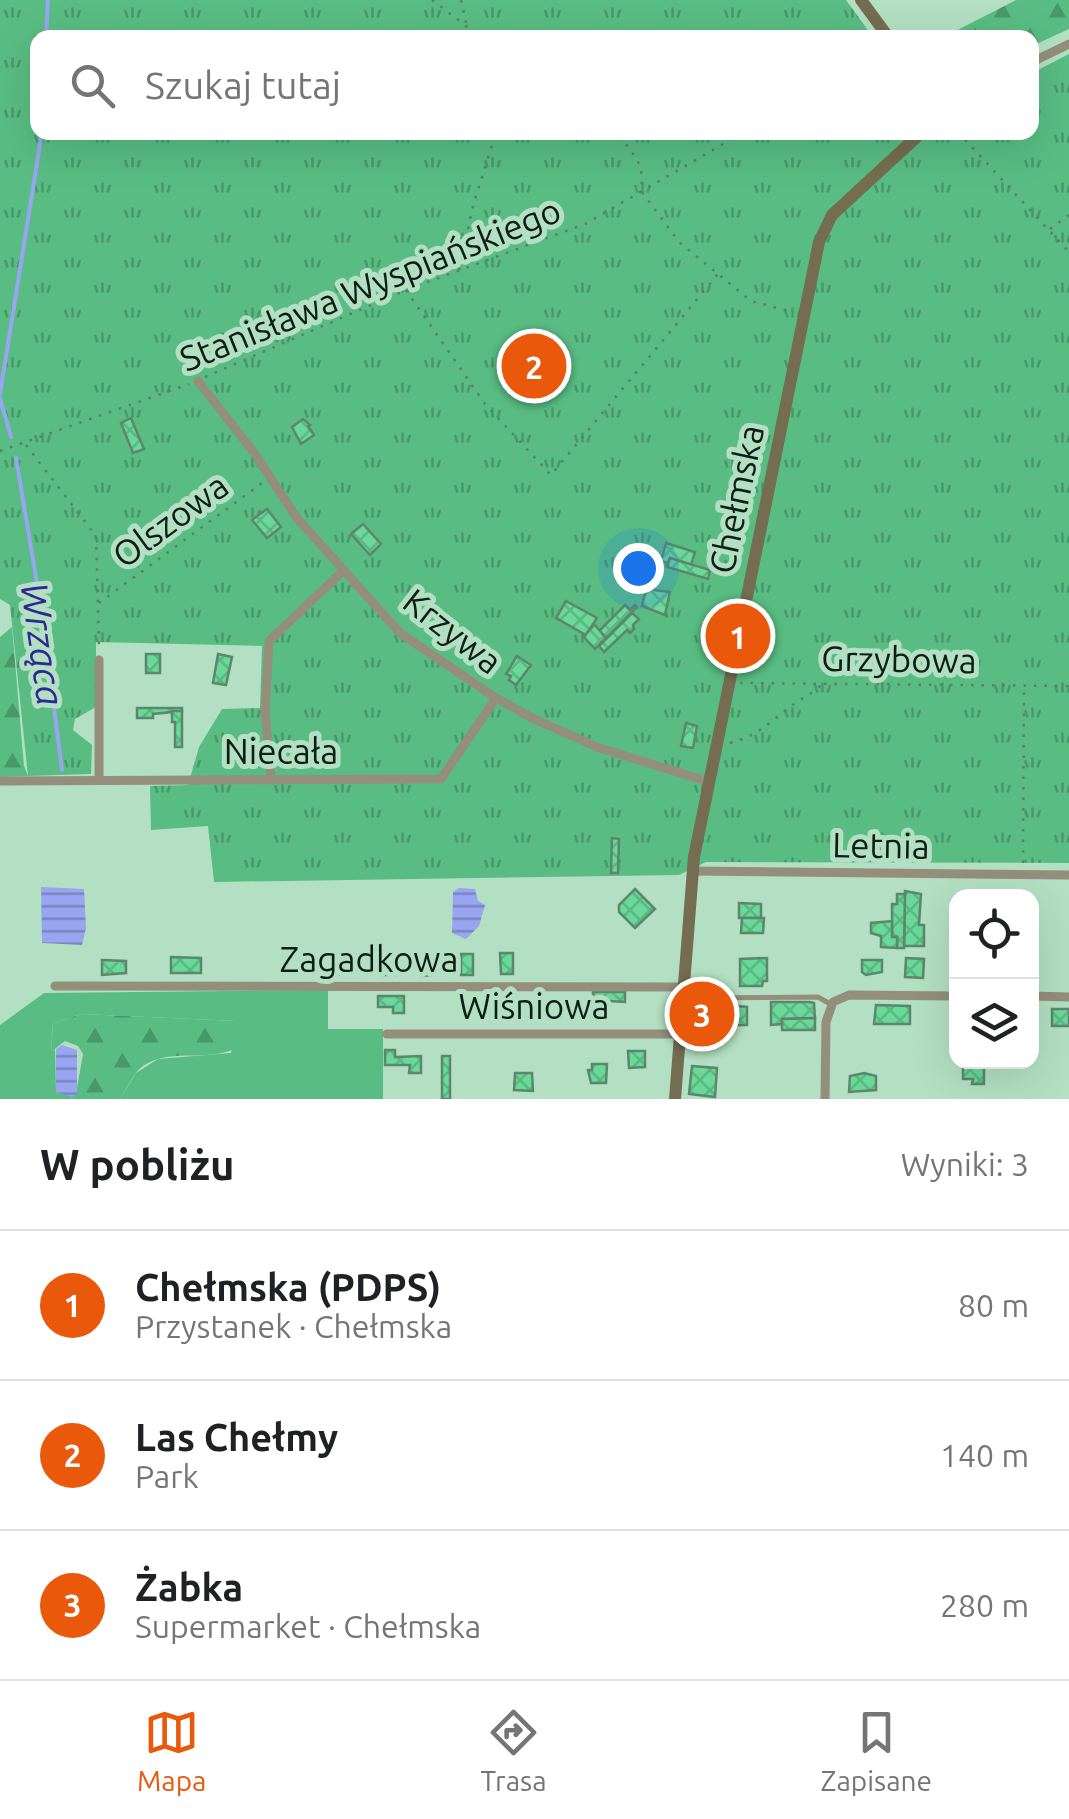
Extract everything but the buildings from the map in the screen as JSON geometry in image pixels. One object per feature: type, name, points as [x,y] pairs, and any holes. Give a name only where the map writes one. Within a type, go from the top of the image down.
[{"type":"street","points":[[861,0],[884,30]]},
{"type":"street","points":[[1039,59],[1069,44]]},
{"type":"street","name":"Chełmska","points":[[676,1099],[692,870],[804,314],[826,224],[914,140]]},
{"type":"street","name":"Krzywa","points":[[198,380],[271,476],[296,516],[400,633],[496,698],[572,738],[709,782]]},
{"type":"street","points":[[271,778],[265,712],[269,641],[343,572]]},
{"type":"street","points":[[99,779],[100,660]]},
{"type":"street","name":"Niecała","points":[[0,781],[441,779],[496,698]]},
{"type":"street","name":"Letnia","points":[[692,870],[1069,875]]},
{"type":"street","name":"Zagadkowa","points":[[55,986],[683,992]]},
{"type":"street","points":[[824,1099],[826,1022],[832,1005],[849,995],[949,996]]},
{"type":"street","points":[[1039,996],[1069,997]]},
{"type":"street","name":"Wiśniowa","points":[[387,1034],[680,1034]]},
{"type":"lane","points":[[683,992],[818,997],[832,1005]]},
{"type":"path","points":[[432,0],[471,30]]},
{"type":"path","points":[[461,0],[468,30]]},
{"type":"path","points":[[459,270],[494,140]]},
{"type":"path","points":[[620,140],[641,166],[642,192],[679,242],[751,301],[804,314]]},
{"type":"path","name":"Stanisława Wyspiańskiego","points":[[0,451],[198,380],[406,290],[585,224],[730,140]]},
{"type":"path","points":[[965,140],[1069,252]]},
{"type":"path","points":[[1049,230],[1069,215]]},
{"type":"path","points":[[406,290],[485,404],[551,475],[718,274]]},
{"type":"path","points":[[26,444],[96,536],[100,660]]},
{"type":"path","name":"Olszowa","points":[[99,604],[271,476]]},
{"type":"path","name":"Grzybowa","points":[[729,682],[1069,686]]},
{"type":"path","points":[[724,746],[752,733],[764,732],[795,703],[821,688],[821,684]]},
{"type":"path","points":[[1023,874],[1024,686]]},
{"type":"green space","points":[[0,0],[846,0],[868,30],[30,30],[30,140],[1039,140],[1039,69],[1069,54],[1069,863],[706,862],[679,875],[214,882],[208,826],[151,830],[150,786],[188,785],[199,747],[222,709],[260,708],[262,646],[96,642],[96,707],[75,719],[73,730],[92,745],[91,774],[28,776],[10,605],[0,599]]},
{"type":"green space","points":[[1016,0],[1069,0],[1069,29],[1039,43],[1039,30],[958,30]]},
{"type":"green space","points":[[12,627],[28,776],[0,777],[0,637]]},
{"type":"green space","points":[[328,990],[328,1029],[383,1029],[383,1099],[120,1099],[136,1073],[158,1059],[231,1053],[236,1021],[81,1014],[53,1023],[51,1051],[55,1049],[56,1092],[77,1094],[75,1099],[0,1099],[0,1025],[44,993]]},
{"type":"green space","points":[[81,1014],[237,1021],[244,1032],[242,1044],[231,1050],[167,1057],[143,1066],[120,1099],[75,1099],[83,1054],[78,1046],[65,1041],[51,1052],[53,1023]]},
{"type":"water","points":[[41,887],[84,889],[86,928],[82,945],[42,943]]},
{"type":"water","points":[[459,888],[475,889],[478,901],[485,905],[479,926],[466,939],[452,933],[453,892]]},
{"type":"water","points":[[62,1045],[77,1050],[77,1094],[72,1097],[56,1092],[56,1049]]},
{"type":"waterway","name":"Wrząca","points":[[46,30],[48,0]]},
{"type":"waterway","name":"Wrząca","points":[[0,394],[41,140]]},
{"type":"waterway","name":"Wrząca","points":[[0,398],[11,437]]},
{"type":"waterway","name":"Wrząca","points":[[16,458],[62,770]]},
{"type":"place","name":"Las Chełmy","points":[[534,366]]},
{"type":"place","name":"Chełmska (PDPS)","points":[[738,636]]},
{"type":"place","name":"Żabka","points":[[702,1014]]}]
